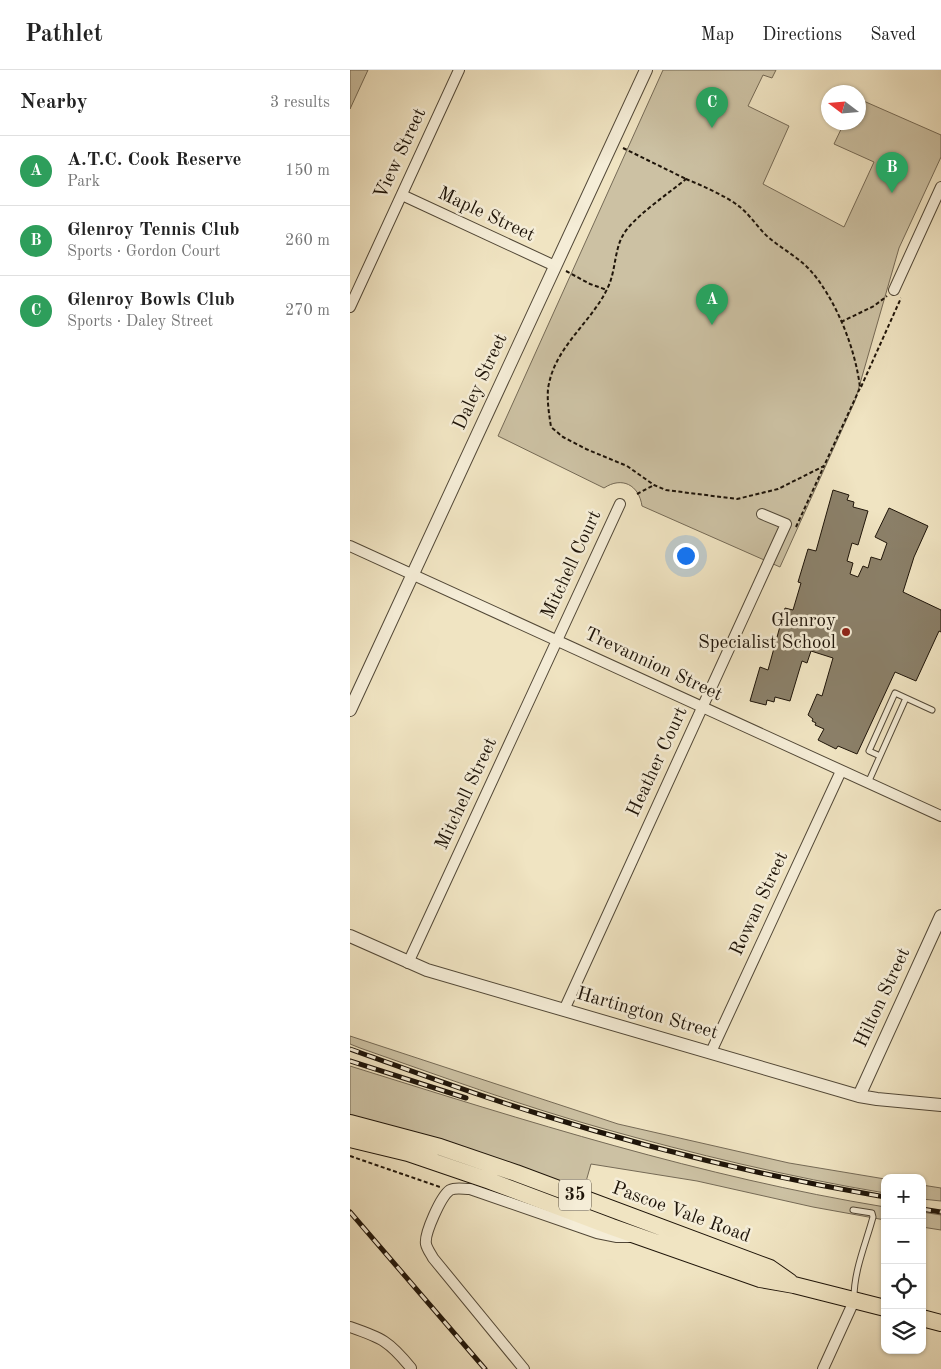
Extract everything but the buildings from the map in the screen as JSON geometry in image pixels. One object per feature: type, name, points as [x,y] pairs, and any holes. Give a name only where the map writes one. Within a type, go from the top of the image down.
[{"type":"main road","name":"Pascoe Vale Road","points":[[350,1123],[440,1147],[516,1173],[770,1268],[794,1285]]},
{"type":"main road","name":"Pascoe Vale Road","points":[[350,1139],[408,1153],[760,1279],[794,1285],[881,1307]]},
{"type":"main road","points":[[926,1319],[941,1322]]},
{"type":"street","name":"View Street","points":[[350,307],[459,70]]},
{"type":"street","name":"Daley Street","points":[[350,710],[646,70]]},
{"type":"street","points":[[899,291],[941,187]]},
{"type":"street","name":"Maple Street","points":[[402,195],[555,266]]},
{"type":"street","name":"Mitchell Court","points":[[557,640],[620,504]]},
{"type":"street","name":"Heather Court","points":[[564,1010],[786,524],[762,514]]},
{"type":"street","name":"Trevannion Street","points":[[350,546],[941,816]]},
{"type":"street","name":"Mitchell Street","points":[[408,963],[557,640]]},
{"type":"street","name":"Rowan Street","points":[[711,1052],[841,771]]},
{"type":"street","name":"Hilton Street","points":[[859,1096],[941,916]]},
{"type":"street","name":"Hartington Street","points":[[350,936],[427,970],[859,1096],[941,1105]]},
{"type":"street","points":[[524,1369],[433,1258],[426,1245],[427,1236],[434,1217],[446,1194],[457,1188],[470,1189],[597,1233],[618,1238],[642,1237]]},
{"type":"street","points":[[823,1369],[854,1301]]},
{"type":"street","points":[[350,1327],[387,1342],[397,1350],[411,1368]]},
{"type":"lane","points":[[880,756],[869,751],[895,693],[932,710]]},
{"type":"lane","points":[[868,783],[906,698]]},
{"type":"lane","points":[[853,1210],[868,1211],[872,1213],[873,1217],[857,1272],[854,1286],[854,1301]]},
{"type":"path","points":[[613,142],[741,207],[770,239],[798,259],[818,280],[841,322],[853,355],[860,388]]},
{"type":"path","points":[[686,179],[633,222],[620,238],[614,270],[607,290],[596,308],[557,360],[548,388],[548,406],[551,427],[563,437],[627,466],[666,490],[730,499],[778,489],[824,466],[860,388],[899,291]]},
{"type":"path","points":[[555,266],[590,284],[607,290]]},
{"type":"path","points":[[841,322],[899,291]]},
{"type":"path","points":[[637,494],[654,484]]},
{"type":"path","points":[[350,1156],[443,1188],[446,1194]]},
{"type":"shaded area","points":[[350,70],[368,70],[350,109]]},
{"type":"shaded area","points":[[663,70],[776,70],[772,78],[763,75],[748,106],[789,126],[763,184],[844,227],[874,162],[834,144],[841,130],[866,130],[866,102],[941,135],[941,157],[899,248],[855,401],[780,567],[642,506],[637,493],[629,485],[617,483],[604,488],[498,436]]},
{"type":"shaded area","points":[[350,1036],[618,1124],[789,1163],[881,1178],[881,1192],[813,1180],[742,1164],[601,1128],[480,1090],[350,1044]]},
{"type":"shaded area","points":[[350,1066],[548,1127],[682,1164],[817,1195],[881,1206],[881,1219],[813,1207],[697,1181],[591,1164],[583,1192],[350,1116]]},
{"type":"shaded area","points":[[926,1186],[941,1188],[941,1201],[926,1199]]},
{"type":"shaded area","points":[[926,1213],[941,1215],[941,1230],[926,1228]]},
{"type":"railway","points":[[350,1049],[489,1098],[665,1150],[753,1171],[881,1196]]},
{"type":"railway","points":[[350,1061],[466,1098]]},
{"type":"railway","points":[[926,1210],[941,1212]]},
{"type":"railway","points":[[350,1212],[485,1369]]},
{"type":"place","name":"Glenroy Bowls Club","points":[[712,128]]},
{"type":"place","name":"Glenroy Tennis Club","points":[[892,193]]},
{"type":"place","name":"A.T.C. Cook Reserve","points":[[712,325]]},
{"type":"place","name":"Glenroy Specialist School","points":[[846,632]]}]
